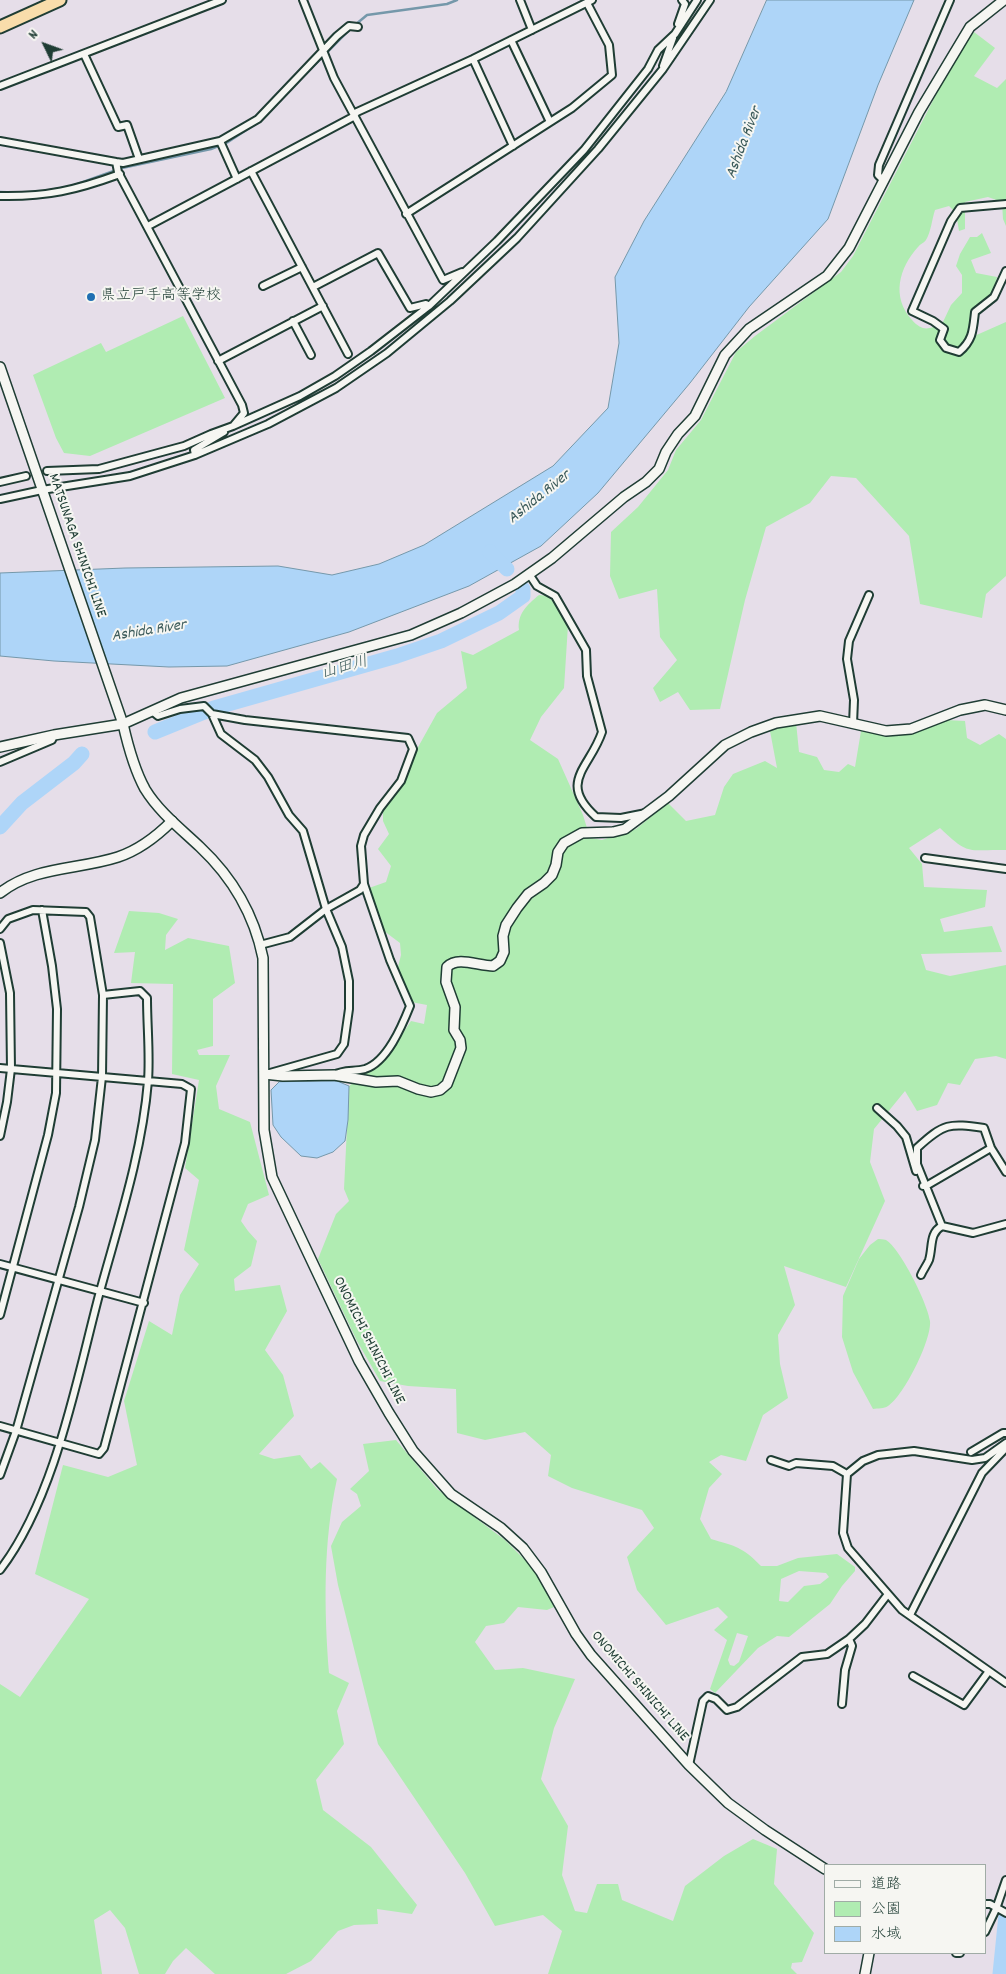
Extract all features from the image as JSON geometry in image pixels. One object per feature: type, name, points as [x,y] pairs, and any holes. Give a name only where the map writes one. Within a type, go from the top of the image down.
[{"type":"highway","points":[[0,27],[60,0]]},
{"type":"main road","points":[[0,747],[54,735],[123,724],[181,698],[410,635],[461,613],[516,584],[552,558],[624,497],[646,482],[659,469],[666,452],[678,434],[695,416],[725,355],[749,329],[827,276],[849,248],[920,112],[970,27],[1004,0]]},
{"type":"main road","name":"MATSUNAGA SHINICHI LINE","points":[[0,367],[123,724],[129,751],[145,788],[172,821],[202,849],[229,879],[251,917],[262,958],[264,1074]]},
{"type":"main road","points":[[264,1074],[283,1076],[334,1075],[376,1082],[398,1082],[431,1092],[440,1090],[447,1084],[461,1048],[460,1040],[454,1030],[455,1007],[446,982],[447,967],[451,962],[459,961],[482,966],[493,966],[500,961],[504,952],[506,925],[528,894],[552,875],[558,852],[564,843],[582,833],[613,832],[625,829],[669,796],[725,745],[750,732],[776,723],[820,716],[886,731],[911,729],[960,710],[985,705],[1006,710]]},
{"type":"main road","points":[[0,893],[13,883],[28,876],[94,863],[130,852],[158,834],[172,821]]},
{"type":"main road","name":"ONOMICHI SHINICHI LINE","points":[[264,1074],[264,1130],[272,1177],[359,1361],[413,1451],[446,1489],[470,1508],[501,1528],[523,1548],[541,1572],[576,1634],[591,1655],[689,1765],[728,1803],[824,1869]]},
{"type":"main road","points":[[865,1974],[869,1954]]},
{"type":"street","points":[[0,86],[222,0]]},
{"type":"street","points":[[303,0],[334,78],[443,280],[467,270]]},
{"type":"street","points":[[520,0],[532,30]]},
{"type":"street","points":[[663,69],[662,64],[685,4],[682,0]]},
{"type":"street","points":[[47,471],[99,469],[184,446],[300,396],[335,376],[371,351],[429,306],[497,241],[584,150],[648,69],[658,50],[675,34],[697,0]]},
{"type":"street","points":[[0,499],[43,494],[130,476],[195,455],[268,424],[336,388],[387,353],[450,301],[517,238],[598,149],[663,69],[710,0]]},
{"type":"street","points":[[883,180],[878,175],[879,165],[950,0]]},
{"type":"street","points":[[148,226],[355,115],[357,112],[473,59],[589,1],[609,45],[612,75],[572,108],[406,214]]},
{"type":"street","points":[[0,196],[29,197],[70,191],[118,169],[123,163],[221,144],[258,118],[349,26],[358,27]]},
{"type":"street","points":[[511,40],[550,122]]},
{"type":"street","points":[[84,54],[118,128],[127,125],[139,159]]},
{"type":"street","points":[[473,59],[513,146]]},
{"type":"street","points":[[0,141],[118,169],[242,405],[244,413],[233,426],[194,450],[195,455]]},
{"type":"street","points":[[221,144],[237,179]]},
{"type":"street","points":[[251,171],[348,354]]},
{"type":"street","points":[[1006,204],[960,208],[951,221],[912,311],[933,321],[944,329],[940,340],[946,348],[959,352],[968,344],[974,328],[975,312],[994,297],[1006,271]]},
{"type":"street","points":[[313,287],[378,253],[410,308],[426,304],[429,306]]},
{"type":"street","points":[[263,286],[302,266]]},
{"type":"street","points":[[218,361],[323,306]]},
{"type":"street","points":[[293,321],[311,355]]},
{"type":"street","points":[[0,482],[26,476]]},
{"type":"street","points":[[529,574],[537,586],[555,596],[586,650],[587,676],[602,732],[580,772],[578,795],[585,807],[596,817],[621,818],[646,813]]},
{"type":"street","points":[[853,724],[854,700],[847,659],[849,641],[868,595]]},
{"type":"street","points":[[152,711],[158,716],[180,709],[204,706],[212,714],[221,734],[255,760],[268,777],[289,816],[303,831],[326,909],[342,947],[350,981],[349,1009],[344,1044],[337,1054],[328,1058],[264,1074]]},
{"type":"street","points":[[212,714],[245,720],[408,738],[413,749],[401,781],[380,808],[364,835],[361,846],[364,884],[390,960],[410,1006],[401,1028],[378,1062],[358,1071],[341,1071],[334,1075]]},
{"type":"street","points":[[1,761],[52,740],[54,735]]},
{"type":"street","points":[[924,858],[1006,869]]},
{"type":"street","points":[[260,945],[290,937],[326,909],[360,890],[364,884]]},
{"type":"street","points":[[0,929],[8,919],[33,910],[86,912],[90,917],[103,995],[102,1077],[95,1140],[16,1431],[0,1474]]},
{"type":"street","points":[[0,1315],[48,1134],[56,1093],[57,1009],[42,910]]},
{"type":"street","points":[[0,943],[10,993],[11,1069],[0,1136]]},
{"type":"street","points":[[0,1570],[25,1528],[42,1493],[59,1444],[135,1164],[148,1081],[147,998],[140,991],[103,995]]},
{"type":"street","points":[[0,1068],[182,1084],[191,1090],[185,1143],[104,1448],[99,1454],[0,1426]]},
{"type":"street","points":[[877,1108],[906,1137],[909,1153],[921,1186],[926,1186],[991,1148]]},
{"type":"street","points":[[942,1226],[917,1164],[917,1148],[933,1133],[954,1124],[984,1128],[991,1148],[1006,1172]]},
{"type":"street","points":[[921,1274],[929,1260],[931,1243],[936,1229],[942,1226],[973,1233],[1006,1224]]},
{"type":"street","points":[[0,1264],[144,1303]]},
{"type":"street","points":[[971,1452],[1003,1433],[1006,1434]]},
{"type":"street","points":[[1006,1443],[985,1458],[972,1460],[914,1452],[878,1455],[863,1461],[847,1474],[843,1533],[848,1548],[888,1594],[910,1615],[1006,1684]]},
{"type":"street","points":[[910,1615],[982,1473],[1006,1448]]},
{"type":"street","points":[[771,1460],[789,1466],[796,1463],[833,1466],[847,1474]]},
{"type":"street","points":[[689,1765],[703,1701],[708,1696],[716,1699],[727,1710],[737,1707],[802,1657],[827,1654],[848,1639],[865,1624],[888,1594]]},
{"type":"street","points":[[842,1704],[845,1670],[852,1646],[848,1639]]},
{"type":"street","points":[[913,1676],[964,1705],[989,1672]]},
{"type":"street","points":[[986,1930],[996,1909],[1006,1880]]},
{"type":"street","points":[[986,1904],[990,1904],[1006,1913]]},
{"type":"green space","points":[[974,32],[995,48],[974,76],[997,88],[1006,79],[1006,226],[1003,219],[1002,202],[988,197],[965,202],[965,229],[959,231],[956,213],[949,206],[935,210],[928,237],[911,255],[902,273],[900,292],[901,302],[905,311],[916,324],[926,328],[942,324],[951,305],[962,293],[962,275],[956,266],[960,254],[970,237],[977,237],[982,233],[991,253],[971,260],[976,273],[997,277],[993,295],[973,312],[972,337],[1006,322],[1006,576],[986,594],[982,618],[920,604],[909,536],[856,478],[831,476],[810,503],[766,527],[745,600],[720,709],[690,710],[678,692],[660,702],[653,688],[677,660],[660,637],[657,589],[619,599],[610,576],[611,532],[638,507],[668,470],[676,450],[701,420],[736,352],[841,272],[853,256],[959,50]]},
{"type":"green space","points":[[183,316],[225,398],[90,456],[64,453],[56,438],[33,375],[101,343],[106,352]]},
{"type":"green space","points":[[539,595],[549,596],[568,625],[564,688],[541,717],[530,740],[558,759],[587,828],[576,835],[602,840],[636,829],[668,803],[686,821],[715,815],[724,787],[733,774],[765,761],[777,768],[770,731],[796,722],[799,752],[817,757],[824,770],[839,772],[848,764],[855,767],[861,731],[893,736],[913,732],[945,720],[965,721],[967,738],[980,745],[999,734],[1006,739],[1006,850],[970,850],[958,844],[940,828],[909,848],[922,864],[924,887],[987,890],[985,907],[940,919],[944,932],[992,926],[1002,952],[921,954],[926,970],[950,976],[1006,965],[1006,1059],[996,1056],[975,1059],[960,1085],[948,1083],[937,1105],[917,1111],[905,1091],[874,1129],[870,1162],[885,1201],[846,1287],[784,1266],[795,1305],[778,1335],[780,1364],[788,1398],[763,1415],[746,1461],[721,1455],[709,1462],[722,1474],[709,1488],[700,1519],[711,1539],[738,1548],[761,1566],[777,1566],[798,1558],[837,1554],[855,1567],[855,1571],[830,1604],[789,1637],[777,1636],[758,1648],[715,1693],[710,1689],[727,1640],[714,1630],[728,1617],[718,1607],[666,1625],[637,1590],[627,1557],[654,1528],[642,1510],[572,1488],[548,1476],[551,1455],[525,1432],[485,1440],[457,1433],[456,1389],[408,1386],[380,1381],[357,1341],[318,1259],[336,1214],[349,1201],[344,1189],[349,1086],[389,1054],[411,1021],[424,1024],[427,1005],[411,1002],[397,971],[401,955],[400,943],[384,931],[369,888],[386,882],[391,866],[378,849],[389,834],[383,821],[383,807],[406,777],[417,749],[437,713],[467,688],[461,651],[473,655],[519,630],[521,615],[527,606]],"holes":[[[799,1571],[826,1573],[829,1577],[820,1584],[804,1586],[788,1602],[779,1601],[781,1579]],[[737,1633],[748,1636],[739,1662],[734,1666],[730,1665],[728,1660]]]},
{"type":"green space","points":[[129,911],[159,913],[178,919],[166,935],[165,950],[188,938],[229,946],[235,983],[213,999],[213,1046],[197,1050],[199,1055],[230,1055],[216,1086],[219,1109],[250,1122],[269,1195],[248,1204],[241,1221],[257,1241],[251,1266],[234,1279],[235,1291],[280,1285],[287,1311],[265,1350],[283,1375],[294,1416],[259,1454],[274,1459],[300,1455],[311,1469],[320,1462],[337,1479],[332,1503],[327,1551],[327,1649],[329,1673],[349,1683],[337,1711],[344,1744],[316,1780],[323,1810],[371,1847],[417,1905],[412,1914],[377,1909],[378,1924],[354,1925],[338,1931],[311,1961],[286,1974],[215,1974],[186,1948],[173,1961],[165,1974],[139,1974],[125,1928],[110,1910],[94,1920],[102,1974],[0,1974],[0,1684],[20,1697],[89,1599],[35,1574],[63,1465],[108,1477],[137,1465],[124,1401],[149,1321],[172,1335],[180,1295],[199,1264],[184,1250],[199,1180],[185,1168],[199,1080],[172,1074],[173,984],[131,983],[135,952],[114,953]]},
{"type":"green space","points":[[878,1239],[886,1240],[892,1245],[906,1265],[924,1302],[930,1321],[927,1340],[922,1353],[902,1391],[888,1406],[873,1409],[853,1372],[842,1337],[843,1296],[859,1259],[870,1245]]},
{"type":"green space","points":[[396,1440],[437,1489],[505,1540],[534,1569],[554,1607],[547,1610],[518,1607],[504,1623],[486,1626],[475,1642],[495,1670],[523,1668],[575,1679],[554,1728],[541,1779],[568,1826],[562,1875],[575,1911],[587,1913],[597,1884],[618,1884],[622,1900],[673,1921],[685,1886],[724,1856],[753,1839],[777,1849],[774,1884],[814,1933],[802,1962],[792,1963],[791,1968],[797,1974],[548,1974],[562,1931],[543,1915],[495,1926],[465,1873],[378,1744],[338,1585],[331,1546],[342,1522],[361,1506],[357,1494],[350,1489],[369,1471],[363,1444]]},
{"type":"water","name":"Ashida River","points":[[767,0],[914,0],[878,85],[828,219],[749,307],[690,383],[598,493],[541,546],[469,586],[349,632],[227,666],[169,667],[0,656],[0,573],[125,568],[278,566],[332,575],[379,564],[424,545],[553,466],[608,408],[619,343],[615,277],[644,221],[726,92]]},
{"type":"water","points":[[337,1081],[349,1086],[345,1141],[333,1152],[317,1158],[301,1156],[281,1137],[273,1125],[271,1090],[279,1082]]},
{"type":"waterway","points":[[355,25],[367,15],[447,4],[457,0]]},
{"type":"waterway","points":[[258,122],[351,28]]},
{"type":"waterway","points":[[39,192],[72,186],[122,168],[211,149],[228,142],[254,125]]},
{"type":"waterway","points":[[0,192],[28,193]]},
{"type":"waterway","name":"山田川","points":[[490,552],[507,569]]},
{"type":"waterway","name":"山田川","points":[[155,732],[214,708],[397,656],[441,641],[499,613],[523,596],[523,589]]},
{"type":"waterway","name":"山田川","points":[[0,827],[22,803],[74,763],[82,754]]},
{"type":"waterway","points":[[1000,1974],[1006,1915]]},
{"type":"place","name":"県立戸手高等学校","points":[[91,297]]}]
